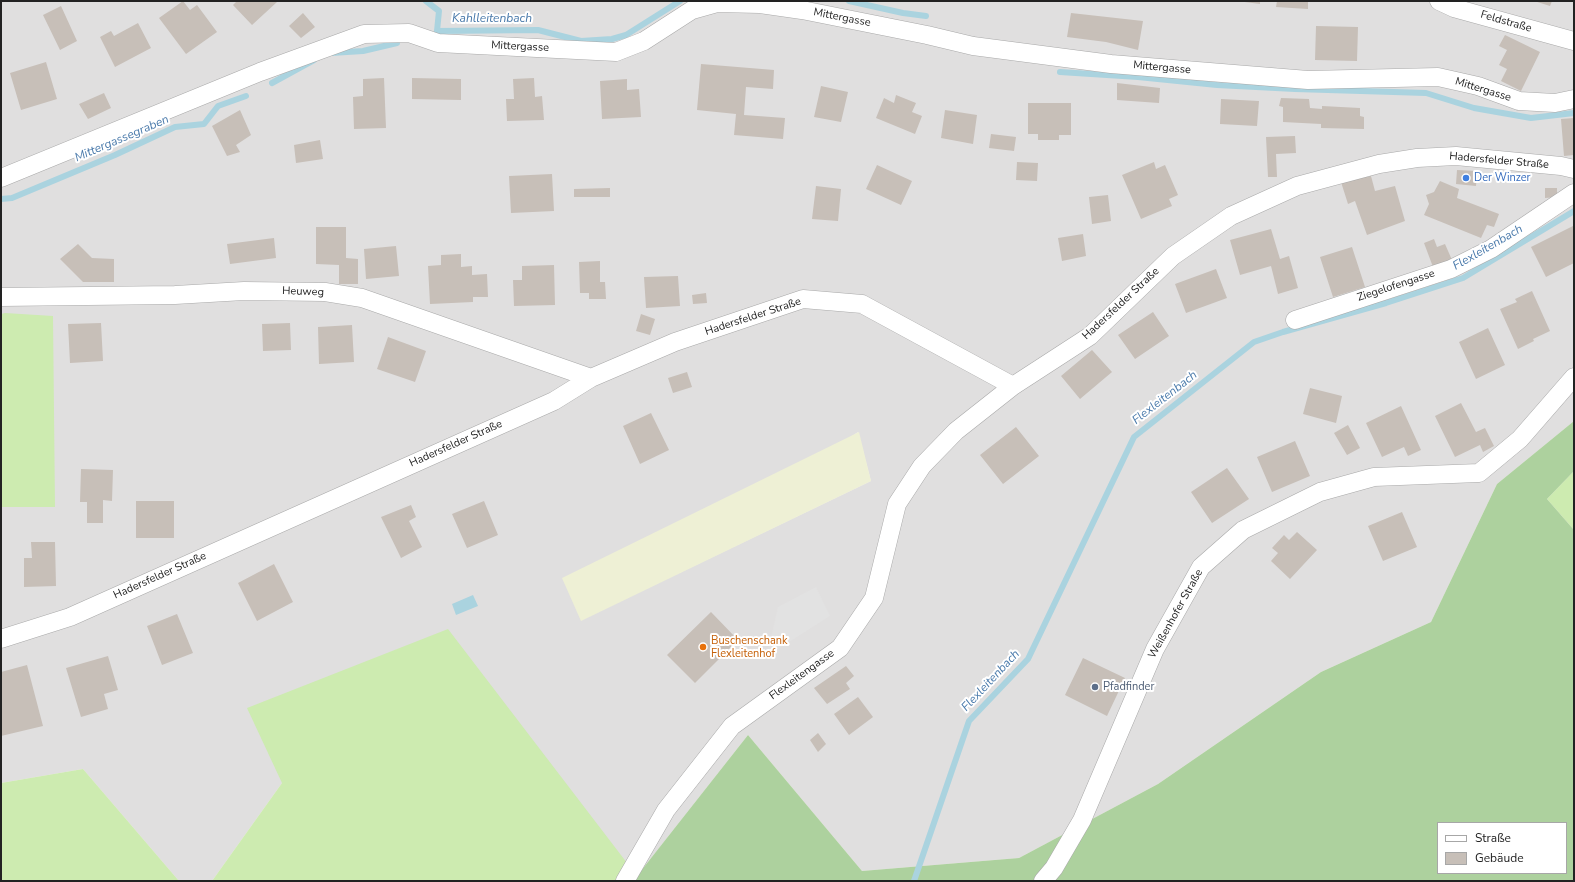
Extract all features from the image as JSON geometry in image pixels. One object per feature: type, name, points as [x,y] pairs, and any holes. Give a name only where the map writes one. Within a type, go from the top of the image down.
[{"type":"street","name":"Feldstraße","points":[[1439,1],[1454,8],[1574,41]]},
{"type":"street","name":"Mittergasse","points":[[1,178],[260,72],[364,34],[409,33],[438,43],[616,52],[644,41],[692,10],[717,3],[760,4],[802,10],[927,34],[973,46],[1111,64],[1308,80],[1438,77],[1478,86],[1519,101],[1555,102],[1574,99]]},
{"type":"street","name":"Hadersfelder Straße","points":[[1,639],[70,617],[554,401],[591,378],[675,342],[803,299],[862,304],[1013,386],[1090,336],[1173,256],[1231,216],[1297,186],[1379,164],[1417,158],[1456,156],[1561,166],[1574,169]]},
{"type":"street","name":"Ziegelofengasse","points":[[1296,320],[1451,268],[1491,249],[1574,193]]},
{"type":"street","name":"Heuweg","points":[[1,297],[175,295],[244,291],[325,292],[362,298],[591,378]]},
{"type":"street","name":"Weißenhofer Straße","points":[[1043,881],[1054,868],[1082,820],[1155,649],[1201,567],[1243,530],[1320,492],[1374,477],[1478,473],[1520,440],[1574,377]]},
{"type":"street","name":"Flexleitengasse","points":[[625,881],[666,810],[732,726],[840,648],[874,598],[897,504],[922,466],[956,431],[1013,386]]},
{"type":"shaded area","points":[[1,1],[1574,1],[1574,421],[1497,484],[1431,622],[1321,672],[1158,784],[1019,858],[862,871],[748,735],[637,876],[282,783],[212,881],[179,881],[83,769],[1,783]],"holes":[[[858,432],[871,481],[581,620]]]},
{"type":"shaded area","points":[[816,587],[830,616],[767,656],[778,607]]},
{"type":"green space","points":[[1,314],[53,316],[55,507],[1,507]]},
{"type":"green space","points":[[1574,421],[1574,471],[1547,499],[1574,530],[1574,881],[633,881],[748,735],[862,871],[1019,858],[1158,784],[1321,672],[1431,622],[1497,484]]},
{"type":"green space","points":[[859,432],[871,481],[581,621],[562,578]]},
{"type":"green space","points":[[1574,471],[1574,530],[1547,499]]},
{"type":"green space","points":[[448,629],[637,876],[633,881],[212,881],[282,783],[247,708]]},
{"type":"green space","points":[[83,769],[179,881],[1,881],[1,783]]},
{"type":"water","points":[[473,595],[478,606],[456,615],[452,604]]},
{"type":"building","points":[[183,1],[190,10],[197,5],[217,32],[186,54],[159,18]]},
{"type":"building","points":[[237,1],[277,2],[252,25],[233,5]]},
{"type":"building","points":[[1237,1],[1260,1],[1260,4]]},
{"type":"building","points":[[1277,1],[1308,1],[1308,9],[1276,7]]},
{"type":"building","points":[[1534,1],[1552,1],[1550,6]]},
{"type":"building","points":[[61,6],[77,41],[60,50],[43,15]]},
{"type":"building","points":[[303,13],[315,27],[301,38],[289,26]]},
{"type":"building","points":[[1071,13],[1143,21],[1138,50],[1106,42],[1067,37]]},
{"type":"building","points":[[138,23],[151,48],[115,67],[100,37],[111,31],[114,36]]},
{"type":"building","points":[[1316,26],[1358,27],[1357,61],[1315,60]]},
{"type":"building","points":[[1505,35],[1540,52],[1521,91],[1501,81],[1507,69],[1499,65],[1507,50],[1499,46]]},
{"type":"building","points":[[46,62],[57,99],[21,110],[10,73]]},
{"type":"building","points":[[701,64],[774,70],[773,89],[746,87],[744,115],[785,118],[783,139],[734,135],[736,114],[697,110]]},
{"type":"building","points":[[384,78],[386,128],[354,129],[353,97],[363,96],[363,79]]},
{"type":"building","points":[[412,78],[461,79],[461,100],[412,99]]},
{"type":"building","points":[[534,78],[535,97],[542,96],[544,120],[507,121],[506,99],[514,99],[513,79]]},
{"type":"building","points":[[627,79],[627,90],[639,89],[641,117],[602,119],[600,81]]},
{"type":"building","points":[[1117,83],[1160,88],[1159,103],[1117,100]]},
{"type":"building","points":[[821,86],[848,92],[841,122],[814,117]]},
{"type":"building","points":[[104,93],[111,108],[88,119],[79,104]]},
{"type":"building","points":[[896,95],[916,103],[912,112],[922,116],[915,134],[876,118],[884,98],[894,103]]},
{"type":"building","points":[[1281,98],[1309,99],[1310,108],[1322,109],[1322,106],[1360,108],[1360,116],[1364,117],[1364,129],[1321,128],[1321,124],[1283,122],[1283,107],[1279,106]]},
{"type":"building","points":[[1221,99],[1259,101],[1257,126],[1220,124]]},
{"type":"building","points":[[1028,103],[1071,103],[1071,135],[1059,135],[1059,140],[1038,140],[1038,134],[1028,134]]},
{"type":"building","points":[[240,110],[251,135],[236,145],[240,152],[227,156],[212,126]]},
{"type":"building","points":[[945,110],[977,115],[973,144],[941,138]]},
{"type":"building","points":[[1574,118],[1574,155],[1564,156],[1561,119]]},
{"type":"building","points":[[991,134],[1016,137],[1014,151],[989,148]]},
{"type":"building","points":[[1295,136],[1296,153],[1276,154],[1277,177],[1268,177],[1266,137]]},
{"type":"building","points":[[320,140],[323,159],[296,163],[294,145]]},
{"type":"building","points":[[1017,162],[1038,163],[1037,181],[1016,180]]},
{"type":"building","points":[[1154,162],[1156,169],[1165,165],[1178,195],[1169,199],[1172,206],[1141,219],[1122,175]]},
{"type":"building","points":[[877,165],[912,181],[901,205],[866,189]]},
{"type":"building","name":"Der Winzer","points":[[1457,170],[1477,171],[1476,186],[1456,184]]},
{"type":"building","points":[[552,174],[554,211],[511,213],[509,176]]},
{"type":"building","points":[[1371,176],[1375,191],[1395,186],[1405,221],[1367,235],[1355,201],[1348,204],[1341,182]]},
{"type":"building","points":[[1440,181],[1459,189],[1457,198],[1499,214],[1494,227],[1487,225],[1481,238],[1424,215],[1429,204],[1426,195],[1434,192]]},
{"type":"building","points":[[816,186],[841,189],[838,221],[812,219]]},
{"type":"building","points":[[610,188],[610,197],[574,197],[574,189]]},
{"type":"building","points":[[1545,188],[1557,188],[1557,197],[1545,198]]},
{"type":"building","points":[[1108,195],[1111,221],[1092,224],[1089,197]]},
{"type":"building","points":[[1573,226],[1574,263],[1546,277],[1531,247]]},
{"type":"building","points":[[316,227],[346,227],[346,258],[358,259],[358,284],[339,284],[339,265],[316,264]]},
{"type":"building","points":[[1271,229],[1280,259],[1289,256],[1298,288],[1278,294],[1271,266],[1240,275],[1230,240]]},
{"type":"building","points":[[1083,234],[1086,256],[1062,261],[1058,238]]},
{"type":"building","points":[[274,238],[276,258],[230,264],[227,244]]},
{"type":"building","points":[[1434,239],[1437,247],[1445,244],[1452,260],[1433,267],[1424,243]]},
{"type":"building","points":[[78,244],[92,258],[114,259],[114,282],[83,282],[60,259]]},
{"type":"building","points":[[396,246],[399,276],[366,279],[364,249]]},
{"type":"building","points":[[1352,247],[1365,287],[1333,297],[1320,257]]},
{"type":"building","points":[[461,254],[461,267],[472,266],[472,275],[487,274],[488,297],[473,297],[473,302],[430,304],[428,266],[441,265],[441,255]]},
{"type":"building","points":[[600,261],[600,282],[605,282],[606,299],[589,299],[589,293],[580,293],[579,262]]},
{"type":"building","points":[[554,265],[555,305],[514,306],[513,280],[522,280],[522,266]]},
{"type":"building","points":[[1216,269],[1227,298],[1186,313],[1175,284]]},
{"type":"building","points":[[678,276],[680,306],[646,308],[644,277]]},
{"type":"building","points":[[1532,291],[1550,331],[1533,339],[1534,341],[1518,349],[1500,309],[1517,302],[1515,299]]},
{"type":"building","points":[[706,293],[707,303],[693,304],[692,295]]},
{"type":"building","points":[[1153,312],[1169,336],[1135,359],[1118,335]]},
{"type":"building","points":[[641,314],[655,319],[650,335],[636,331]]},
{"type":"building","points":[[101,323],[103,361],[70,363],[68,324]]},
{"type":"building","points":[[290,323],[291,350],[263,351],[262,324]]},
{"type":"building","points":[[352,325],[354,362],[319,364],[318,327]]},
{"type":"building","points":[[1488,328],[1505,365],[1476,379],[1459,342]]},
{"type":"building","points":[[388,337],[426,351],[415,382],[377,369]]},
{"type":"building","points":[[1092,350],[1112,372],[1080,399],[1061,376]]},
{"type":"building","points":[[687,372],[692,387],[673,393],[668,378]]},
{"type":"building","points":[[1310,388],[1342,396],[1336,423],[1303,414]]},
{"type":"building","points":[[1461,403],[1476,432],[1485,428],[1494,446],[1483,452],[1480,445],[1455,457],[1435,416]]},
{"type":"building","points":[[1401,406],[1421,450],[1408,456],[1404,447],[1382,457],[1366,423]]},
{"type":"building","points":[[651,413],[669,450],[640,464],[623,426]]},
{"type":"building","points":[[1348,425],[1360,448],[1347,455],[1334,433]]},
{"type":"building","points":[[1016,427],[1039,456],[1003,484],[980,455]]},
{"type":"building","points":[[1295,441],[1310,476],[1272,492],[1257,457]]},
{"type":"building","points":[[1227,468],[1249,499],[1212,523],[1191,492]]},
{"type":"building","points":[[81,469],[113,470],[112,501],[103,500],[103,523],[87,523],[87,502],[80,502]]},
{"type":"building","points":[[136,501],[174,501],[174,538],[136,538]]},
{"type":"building","points":[[484,501],[498,535],[467,548],[452,514]]},
{"type":"building","points":[[411,505],[416,517],[409,521],[422,547],[401,558],[381,517]]},
{"type":"building","points":[[1402,512],[1417,547],[1383,561],[1368,526]]},
{"type":"building","points":[[1297,532],[1317,550],[1290,579],[1271,561],[1278,553],[1272,548],[1284,535],[1289,540]]},
{"type":"building","points":[[31,542],[55,542],[56,586],[24,587],[24,558],[32,558]]},
{"type":"building","points":[[274,564],[293,602],[257,621],[238,583]]},
{"type":"building","name":"Buschenschank Flexleitenhof","points":[[711,612],[738,640],[695,683],[667,655]]},
{"type":"building","points":[[177,614],[193,653],[162,665],[147,626]]},
{"type":"building","points":[[108,656],[118,690],[104,694],[108,709],[81,717],[66,668]]},
{"type":"building","name":"Pfadfinder","points":[[1083,658],[1125,678],[1107,716],[1065,695]]},
{"type":"building","points":[[27,665],[43,726],[1,736],[1,672]]},
{"type":"building","points":[[846,666],[854,676],[846,683],[850,689],[827,704],[814,688]]},
{"type":"building","points":[[858,697],[873,717],[849,735],[834,714]]},
{"type":"building","points":[[818,733],[826,744],[818,752],[810,740]]},
{"type":"waterway","name":"Kahlleitenbach","points":[[426,1],[439,11],[437,31],[538,30],[581,41],[612,39],[626,35],[680,1]]},
{"type":"waterway","name":"Kahlleitenbach","points":[[849,1],[903,13],[926,16]]},
{"type":"waterway","name":"Mittergassegraben","points":[[331,53],[363,51],[397,43]]},
{"type":"waterway","name":"Mittergassegraben","points":[[272,83],[314,60]]},
{"type":"waterway","points":[[1060,72],[1138,77],[1217,85],[1426,93],[1474,108],[1531,118],[1574,113]]},
{"type":"waterway","name":"Mittergassegraben","points":[[1,199],[12,198],[115,155],[175,127],[204,124],[218,106],[246,96]]},
{"type":"waterway","name":"Flexleitenbach","points":[[914,881],[969,721],[1028,659],[1134,437],[1254,342],[1283,332],[1386,303],[1463,278],[1574,211]]},
{"type":"place","name":"Der Winzer","points":[[1466,178]]},
{"type":"place","name":"Buschenschank Flexleitenhof","points":[[703,647]]},
{"type":"place","name":"Pfadfinder","points":[[1095,687]]}]
